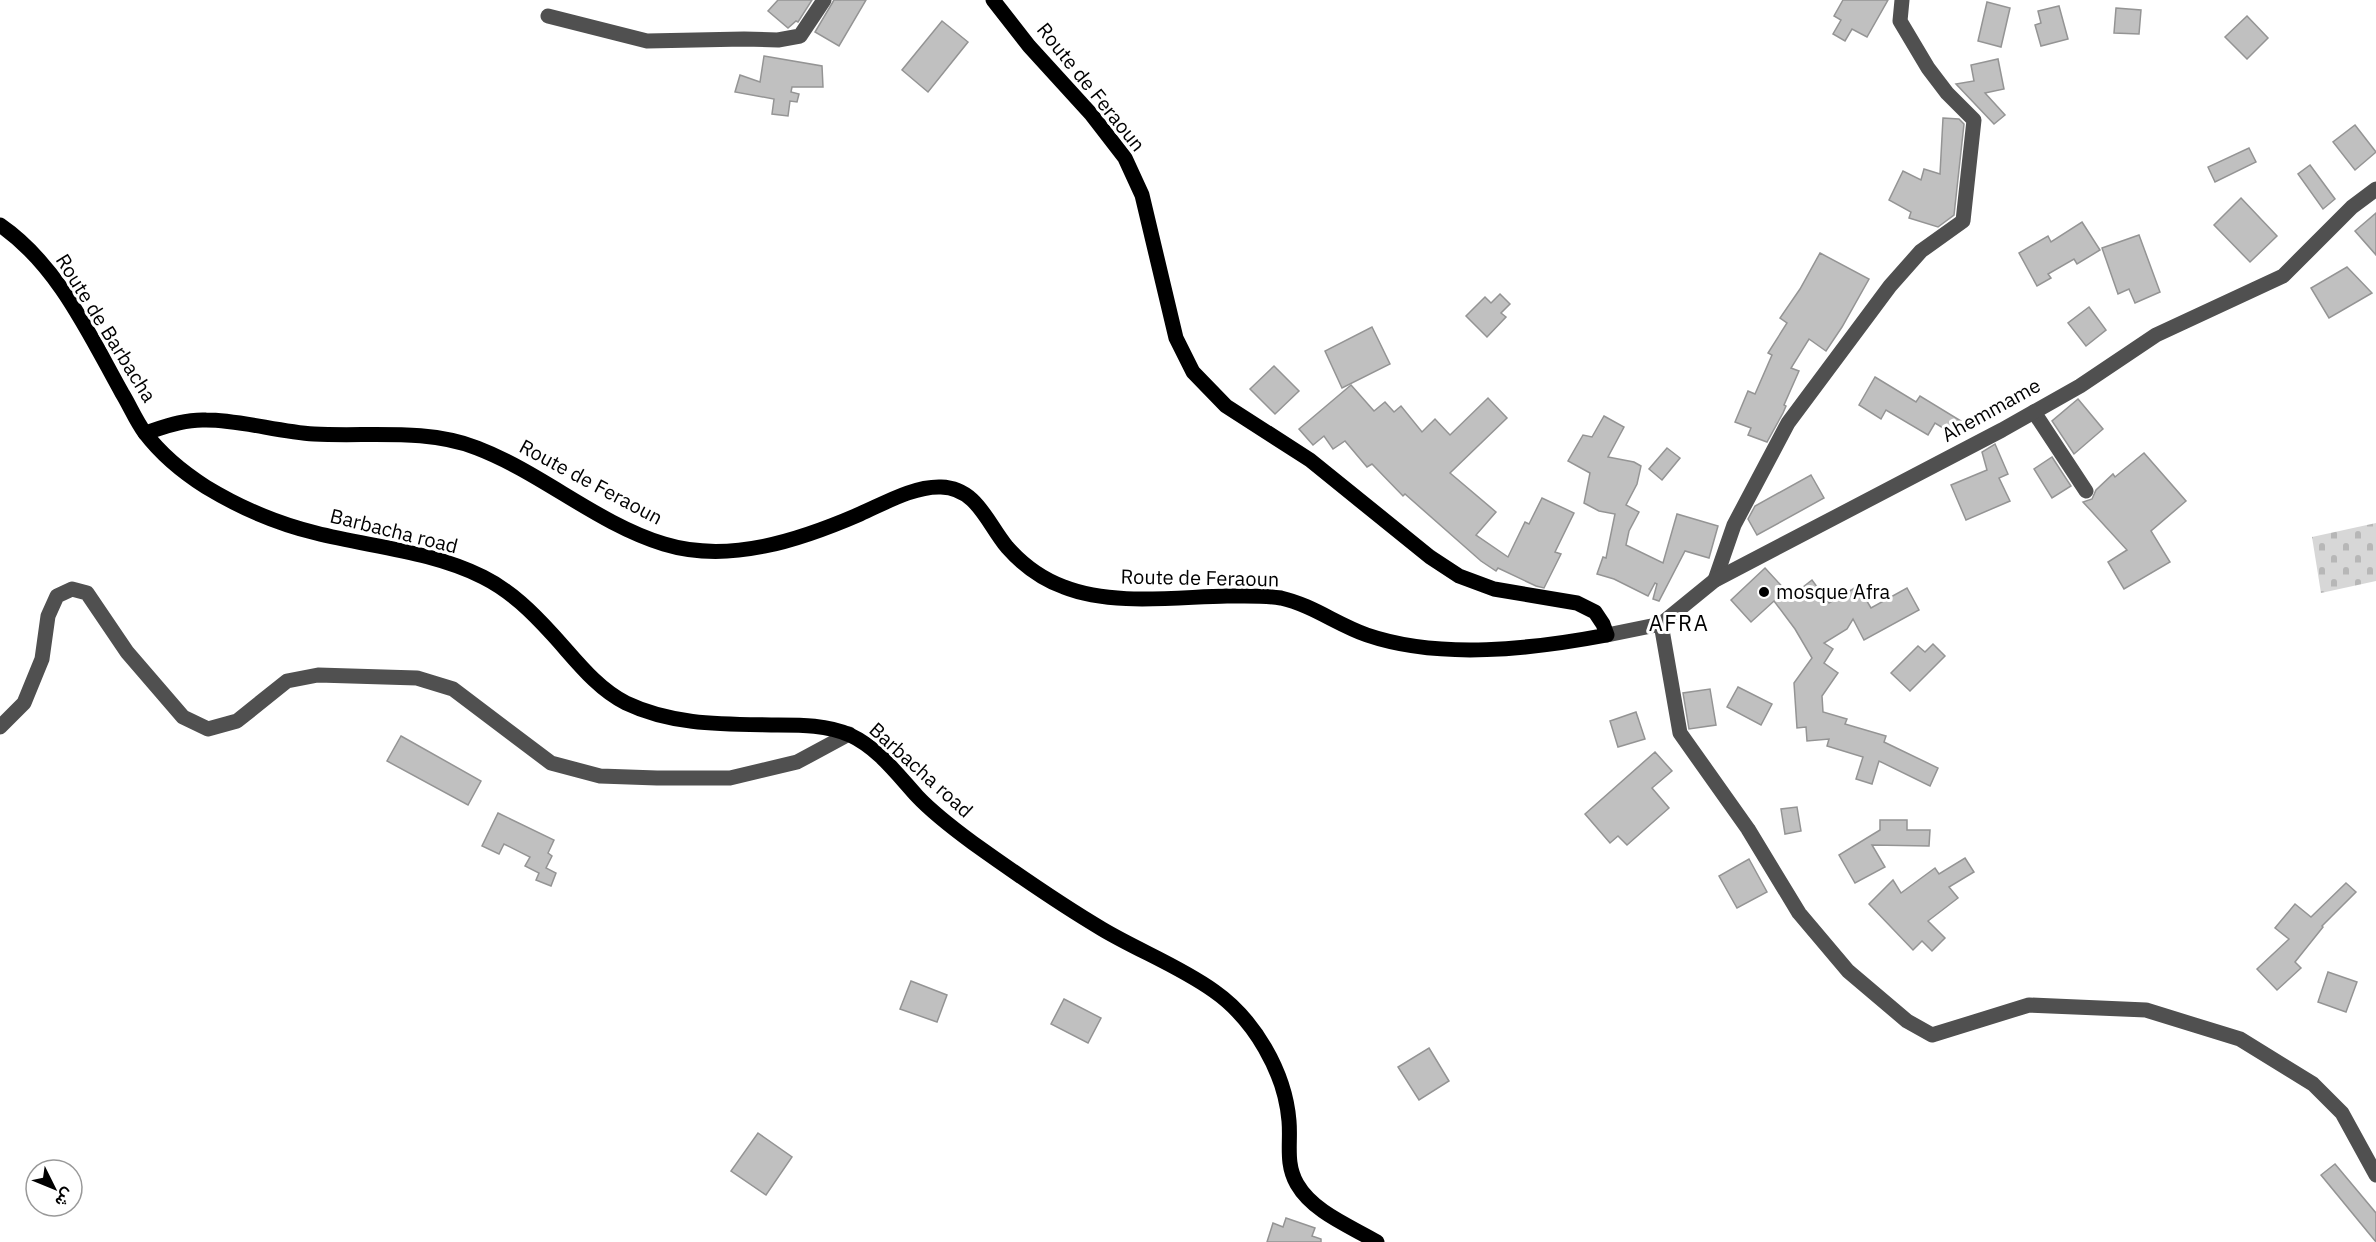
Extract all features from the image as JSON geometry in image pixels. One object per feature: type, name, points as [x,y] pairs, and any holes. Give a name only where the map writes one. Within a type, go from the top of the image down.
[{"type":"main road","name":"Route de Feraoun","points":[[145,433],[177,423],[204,420],[315,434],[435,438],[474,446],[524,469],[631,532],[666,545],[697,551],[740,552],[776,543],[847,519],[902,496],[937,487],[957,489],[976,502],[1007,547],[1032,571],[1062,587],[1093,596],[1280,598],[1305,606],[1366,635],[1436,649],[1491,648],[1573,642],[1607,635],[1604,624],[1595,612],[1577,603],[1494,589],[1459,576],[1430,557],[1310,460],[1226,406],[1193,372],[1176,338],[1142,195],[1125,158],[1090,114],[1029,46],[993,0]]},
{"type":"main road","name":"Route de Barbacha","points":[[0,225],[26,246],[53,275],[145,433]]},
{"type":"main road","name":"Barbacha road","points":[[145,433],[178,467],[208,488],[260,513],[312,532],[433,558],[482,577],[520,601],[590,676],[623,701],[658,715],[698,724],[815,726],[849,734],[870,747],[893,768],[921,800],[976,846],[1104,930],[1215,991],[1238,1010],[1269,1055],[1281,1084],[1289,1121],[1288,1152],[1292,1173],[1299,1188],[1316,1205],[1334,1218],[1377,1242]]},
{"type":"street","points":[[548,16],[647,41],[777,40],[800,36],[824,0]]},
{"type":"street","points":[[1715,580],[1734,525],[1788,423],[1890,286],[1921,251],[1964,221],[1974,120],[1947,93],[1928,68],[1900,21],[1902,0]]},
{"type":"street","name":"Ahemmame","points":[[1607,635],[1661,624],[1715,580],[2034,412],[2080,386],[2156,335],[2283,276],[2352,207],[2376,189]]},
{"type":"street","points":[[2034,412],[2086,491]]},
{"type":"street","points":[[0,727],[24,703],[42,659],[48,616],[57,596],[72,589],[87,593],[127,652],[183,717],[208,729],[237,722],[287,681],[318,675],[417,678],[453,689],[551,763],[600,776],[730,778],[797,762],[849,734]]},
{"type":"street","points":[[1661,624],[1680,734],[1748,829],[1799,913],[1848,971],[1907,1021],[1932,1035],[2029,1005],[2146,1011],[2240,1039],[2313,1084],[2342,1113],[2376,1175]]},
{"type":"green space","points":[[2376,523],[2376,581],[2321,593],[2312,537]]},
{"type":"building","points":[[778,0],[812,0],[798,22],[796,21],[788,28],[768,11]]},
{"type":"building","points":[[834,0],[866,0],[839,46],[815,32]]},
{"type":"building","points":[[1843,0],[1888,0],[1867,37],[1852,29],[1845,41],[1833,34],[1841,20],[1834,16]]},
{"type":"building","points":[[1987,2],[2010,8],[2001,47],[1978,41]]},
{"type":"building","points":[[2059,6],[2068,39],[2041,46],[2035,25],[2041,23],[2038,11]]},
{"type":"building","points":[[2116,8],[2141,10],[2139,34],[2114,33]]},
{"type":"building","points":[[2247,16],[2268,38],[2247,59],[2225,37]]},
{"type":"building","points":[[942,21],[968,42],[928,92],[902,70]]},
{"type":"building","points":[[764,56],[822,66],[823,87],[792,87],[791,92],[799,94],[797,102],[790,101],[788,116],[772,114],[774,99],[735,92],[740,75],[760,82]]},
{"type":"building","points":[[1998,59],[2004,89],[1985,93],[2005,115],[1994,124],[1956,84],[1974,81],[1971,65]]},
{"type":"building","points":[[1943,118],[1959,119],[1964,124],[1954,215],[1938,227],[1909,218],[1911,212],[1889,200],[1903,171],[1921,180],[1924,169],[1940,174]]},
{"type":"building","points":[[2355,125],[2376,152],[2355,170],[2333,142]]},
{"type":"building","points":[[2249,148],[2256,162],[2215,182],[2208,167]]},
{"type":"building","points":[[2310,165],[2335,199],[2323,209],[2298,174]]},
{"type":"building","points":[[2241,198],[2277,236],[2250,262],[2214,225]]},
{"type":"building","points":[[2376,213],[2376,255],[2355,231]]},
{"type":"building","points":[[2082,222],[2100,250],[2077,264],[2074,259],[2048,274],[2051,278],[2037,286],[2019,253],[2048,236],[2051,242]]},
{"type":"building","points":[[2139,235],[2160,292],[2135,303],[2129,289],[2118,294],[2102,248]]},
{"type":"building","points":[[1820,253],[1869,279],[1826,351],[1809,339],[1791,368],[1799,371],[1784,405],[1786,406],[1783,413],[1767,442],[1748,435],[1751,428],[1735,422],[1748,391],[1755,394],[1772,355],[1768,353],[1787,323],[1780,318],[1800,289]]},
{"type":"building","points":[[2347,267],[2372,293],[2329,318],[2311,288]]},
{"type":"building","points":[[1500,294],[1510,304],[1501,313],[1506,317],[1487,337],[1466,316],[1485,297],[1491,303]]},
{"type":"building","points":[[2089,307],[2106,330],[2086,346],[2068,323]]},
{"type":"building","points":[[1372,327],[1390,364],[1342,388],[1325,351]]},
{"type":"building","points":[[1274,366],[1299,391],[1275,414],[1250,389]]},
{"type":"building","points":[[1875,377],[1916,402],[1920,396],[1961,421],[1953,434],[1935,423],[1928,435],[1886,410],[1881,419],[1859,405]]},
{"type":"building","points":[[1351,385],[1374,411],[1385,402],[1394,412],[1401,406],[1422,432],[1435,419],[1450,435],[1488,398],[1507,418],[1450,473],[1496,512],[1476,535],[1508,557],[1525,522],[1529,524],[1542,498],[1574,513],[1555,552],[1561,554],[1544,588],[1498,568],[1496,571],[1481,561],[1405,494],[1403,496],[1372,464],[1367,467],[1345,441],[1333,449],[1324,436],[1313,445],[1299,429]]},
{"type":"building","points":[[2078,399],[2103,429],[2074,454],[2052,421]]},
{"type":"building","points":[[1604,416],[1624,427],[1608,457],[1634,462],[1641,466],[1637,484],[1626,505],[1639,512],[1629,531],[1626,545],[1663,563],[1677,514],[1718,526],[1709,558],[1685,551],[1659,601],[1653,599],[1657,584],[1655,583],[1648,596],[1614,579],[1597,574],[1603,557],[1606,558],[1615,514],[1599,511],[1584,503],[1590,473],[1568,461],[1583,435],[1592,437]]},
{"type":"building","points":[[1995,444],[2008,474],[1999,478],[2010,501],[1966,520],[1951,485],[1987,470],[1982,452]]},
{"type":"building","points":[[1667,448],[1680,458],[1662,480],[1649,469]]},
{"type":"building","points":[[2144,453],[2186,501],[2151,531],[2170,562],[2124,589],[2108,562],[2127,550],[2083,502],[2092,499],[2096,490],[2113,474],[2115,477]]},
{"type":"building","points":[[2052,457],[2071,486],[2052,498],[2034,469]]},
{"type":"building","points":[[1811,475],[1824,498],[1757,535],[1748,519],[1755,506]]},
{"type":"building","points":[[1765,568],[1789,594],[1792,591],[1794,594],[1812,580],[1829,603],[1858,586],[1871,608],[1907,588],[1919,610],[1864,640],[1853,619],[1847,629],[1824,643],[1833,649],[1824,663],[1838,673],[1822,696],[1823,712],[1847,719],[1845,724],[1886,736],[1884,742],[1938,768],[1930,786],[1879,761],[1872,784],[1856,779],[1863,757],[1827,746],[1829,739],[1807,741],[1806,727],[1797,728],[1794,683],[1812,658],[1795,629],[1774,601],[1751,622],[1731,600]]},
{"type":"building","points":[[1933,644],[1945,656],[1910,691],[1891,673],[1918,646],[1925,652]]},
{"type":"building","points":[[1738,687],[1772,704],[1761,725],[1727,707]]},
{"type":"building","points":[[1710,689],[1716,725],[1689,729],[1683,693]]},
{"type":"building","points":[[1636,712],[1645,739],[1618,747],[1610,721]]},
{"type":"building","points":[[401,736],[481,781],[468,805],[387,761]]},
{"type":"building","points":[[1655,752],[1672,771],[1652,788],[1669,808],[1627,845],[1618,836],[1610,843],[1585,814]]},
{"type":"building","points":[[1797,807],[1801,831],[1785,834],[1781,809]]},
{"type":"building","points":[[498,813],[554,840],[548,853],[552,856],[546,868],[556,873],[551,886],[536,880],[539,873],[525,866],[530,857],[504,844],[499,854],[482,846]]},
{"type":"building","points":[[1880,820],[1907,820],[1907,830],[1930,830],[1929,846],[1872,845],[1885,867],[1855,883],[1839,855],[1880,830]]},
{"type":"building","points":[[1965,858],[1974,872],[1949,887],[1958,898],[1928,921],[1945,938],[1932,951],[1922,941],[1913,950],[1869,904],[1893,880],[1901,893],[1935,868],[1939,874]]},
{"type":"building","points":[[1749,859],[1767,892],[1737,908],[1719,876]]},
{"type":"building","points":[[2346,883],[2356,892],[2322,926],[2295,962],[2301,968],[2277,990],[2257,969],[2289,939],[2275,928],[2295,904],[2311,917]]},
{"type":"building","points":[[2328,972],[2357,982],[2346,1012],[2318,1002]]},
{"type":"building","points":[[911,981],[947,995],[937,1022],[900,1009]]},
{"type":"building","points":[[1064,999],[1101,1018],[1088,1043],[1051,1024]]},
{"type":"building","points":[[1429,1048],[1449,1081],[1419,1100],[1398,1067]]},
{"type":"building","points":[[758,1133],[792,1157],[766,1195],[731,1171]]},
{"type":"building","points":[[2335,1164],[2376,1213],[2376,1242],[2321,1175]]},
{"type":"building","points":[[1286,1218],[1315,1228],[1312,1236],[1321,1239],[1321,1242],[1267,1242],[1273,1223],[1283,1227]]},
{"type":"place","name":"mosque Afra","points":[[1764,592]]},
{"type":"district","name":"AFRA","points":[[1679,623]]}]
